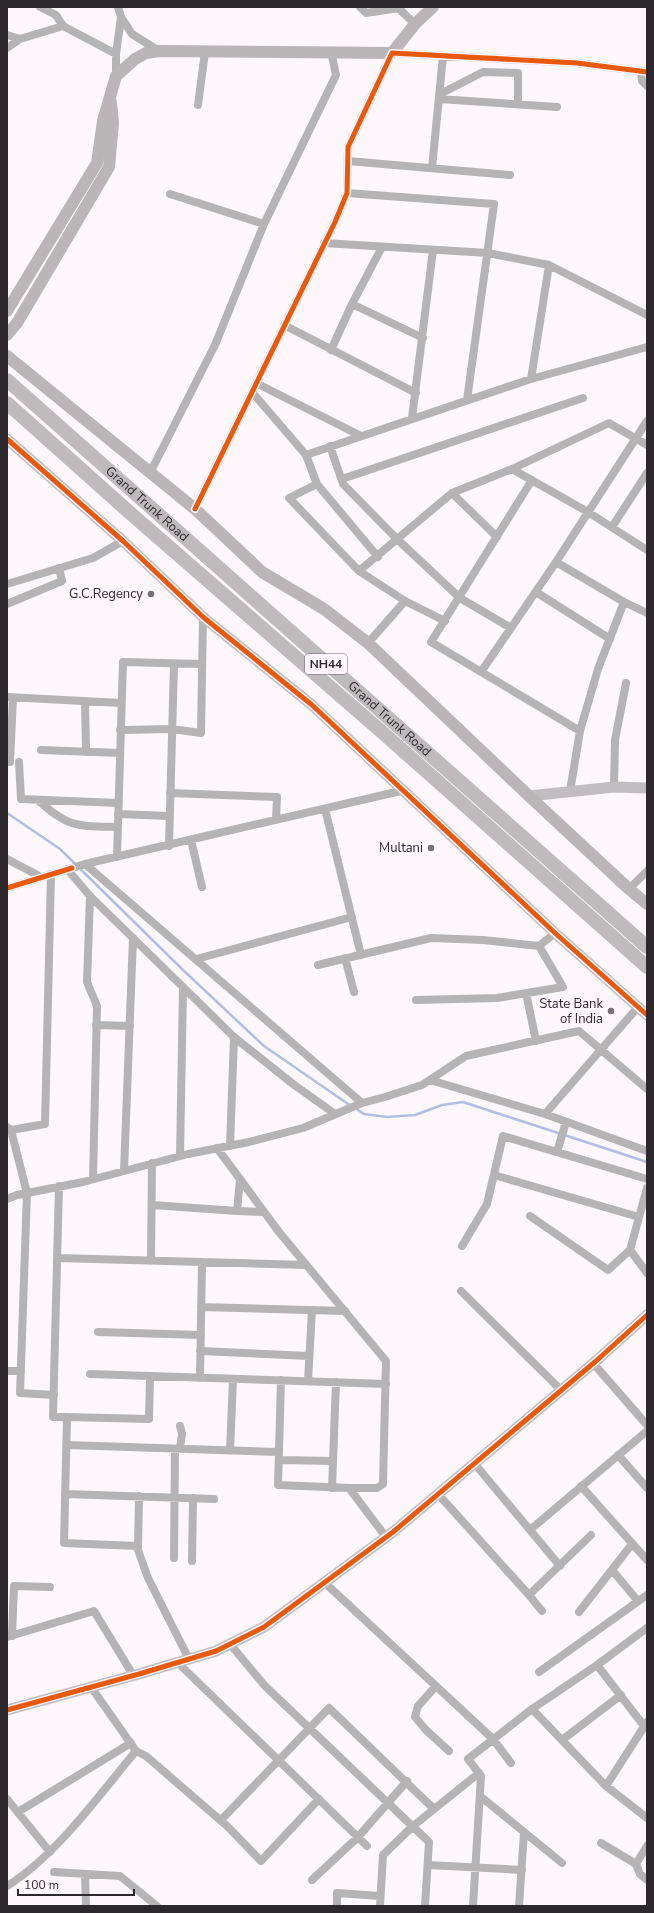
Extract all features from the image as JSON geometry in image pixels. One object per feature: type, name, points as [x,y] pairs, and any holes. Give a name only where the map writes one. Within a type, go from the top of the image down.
[{"type":"highway","name":"Grand Trunk Road","points":[[7,380],[647,947]]},
{"type":"highway","name":"Grand Trunk Road","points":[[7,403],[128,512],[370,722],[647,967]]},
{"type":"main road","points":[[7,311],[97,163],[103,121],[116,76],[135,58],[146,53],[159,51],[392,53],[415,24],[432,7]]},
{"type":"main road","points":[[7,335],[17,323],[110,167],[113,123],[111,93]]},
{"type":"main road","points":[[7,356],[195,509],[262,572],[324,609],[368,643],[529,796],[647,904]]},
{"type":"street","points":[[40,7],[56,14],[63,26],[116,54]]},
{"type":"street","points":[[118,7],[121,17],[132,34],[159,51]]},
{"type":"street","points":[[360,7],[366,13],[398,8],[415,24]]},
{"type":"street","points":[[116,76],[116,54],[121,17]]},
{"type":"street","points":[[7,48],[20,39],[63,26]]},
{"type":"street","points":[[7,34],[20,39]]},
{"type":"street","points":[[198,105],[205,52]]},
{"type":"street","points":[[150,473],[215,345],[264,224],[336,75],[331,52]]},
{"type":"street","points":[[195,509],[347,193],[348,147],[392,53],[577,63],[644,71],[642,81],[647,86]]},
{"type":"street","points":[[432,168],[443,56]]},
{"type":"street","points":[[439,96],[483,72],[518,73],[518,103]]},
{"type":"street","points":[[439,96],[557,107]]},
{"type":"street","points":[[348,160],[510,175]]},
{"type":"street","points":[[347,193],[494,204],[466,400]]},
{"type":"street","points":[[170,194],[264,224]]},
{"type":"street","points":[[324,243],[488,253],[549,265],[647,315]]},
{"type":"street","points":[[331,350],[352,304],[382,247]]},
{"type":"street","points":[[412,418],[433,250]]},
{"type":"street","points":[[531,378],[549,265]]},
{"type":"street","points":[[352,304],[423,338]]},
{"type":"street","points":[[284,325],[416,393]]},
{"type":"street","points":[[306,455],[531,378],[647,347]]},
{"type":"street","points":[[256,382],[361,436]]},
{"type":"street","points":[[252,392],[306,455],[318,484],[378,557]]},
{"type":"street","points":[[342,479],[583,398]]},
{"type":"street","points":[[481,672],[556,562],[647,421]]},
{"type":"street","points":[[359,572],[452,493],[512,469],[609,423],[647,445]]},
{"type":"street","points":[[7,439],[123,541],[203,616],[312,705],[405,790],[555,933],[647,1015]]},
{"type":"street","points":[[330,446],[343,484],[398,540],[460,598],[512,628]]},
{"type":"street","points":[[512,469],[588,512],[647,548]]},
{"type":"street","points":[[612,527],[647,473]]},
{"type":"street","points":[[532,480],[460,598],[431,642],[580,731]]},
{"type":"street","points":[[318,484],[289,498],[359,572],[405,601],[445,621]]},
{"type":"street","points":[[452,493],[498,537]]},
{"type":"street","points":[[7,584],[93,558],[123,541]]},
{"type":"street","points":[[556,562],[624,602],[647,613]]},
{"type":"street","points":[[7,604],[62,581],[59,568]]},
{"type":"street","points":[[536,592],[610,639]]},
{"type":"street","points":[[368,643],[405,601]]},
{"type":"street","points":[[570,791],[580,731],[598,669],[624,602]]},
{"type":"street","points":[[120,730],[172,729],[201,733],[203,616]]},
{"type":"street","points":[[117,857],[123,662],[202,664]]},
{"type":"street","points":[[169,846],[174,664]]},
{"type":"street","points":[[614,787],[615,740],[626,683]]},
{"type":"street","points":[[10,762],[10,697],[121,703]]},
{"type":"street","points":[[86,701],[86,752]]},
{"type":"street","points":[[41,750],[120,753]]},
{"type":"street","points":[[19,762],[21,800],[118,803]]},
{"type":"street","points":[[529,796],[614,787],[647,788]]},
{"type":"street","points":[[7,888],[83,864],[169,846],[405,790]]},
{"type":"street","points":[[170,793],[277,797],[276,820]]},
{"type":"street","points":[[38,800],[54,815],[71,824],[117,827]]},
{"type":"street","points":[[325,809],[361,955]]},
{"type":"street","points":[[118,814],[170,816]]},
{"type":"street","points":[[191,840],[202,887]]},
{"type":"street","points":[[7,859],[41,877]]},
{"type":"street","points":[[83,864],[360,1104]]},
{"type":"street","points":[[69,869],[90,896],[234,1037],[292,1084],[335,1114]]},
{"type":"street","points":[[629,889],[647,871]]},
{"type":"street","points":[[51,874],[45,1124],[9,1129],[27,1193],[20,1393],[54,1395]]},
{"type":"street","points":[[90,896],[87,982],[96,1006],[93,1179]]},
{"type":"street","points":[[200,958],[352,917]]},
{"type":"street","points":[[318,965],[431,938],[483,940],[539,946],[555,933]]},
{"type":"street","points":[[124,1171],[133,938]]},
{"type":"street","points":[[416,1000],[497,998],[563,987],[539,946]]},
{"type":"street","points":[[345,958],[354,992]]},
{"type":"street","points":[[180,1156],[183,987]]},
{"type":"street","points":[[526,993],[536,1041]]},
{"type":"street","points":[[545,1114],[638,1007]]},
{"type":"street","points":[[96,1025],[130,1026]]},
{"type":"street","points":[[7,1199],[27,1193],[93,1179],[180,1156],[230,1146],[303,1128],[360,1104],[422,1085],[466,1056],[579,1031],[647,1089]]},
{"type":"street","points":[[230,1146],[234,1037]]},
{"type":"street","points":[[430,1080],[545,1114],[565,1125],[647,1151]]},
{"type":"street","points":[[557,1152],[565,1125]]},
{"type":"street","points":[[462,1246],[487,1204],[503,1136],[647,1179]]},
{"type":"street","points":[[217,1148],[264,1212],[306,1265],[386,1361],[382,1484],[377,1488],[332,1488],[278,1485],[281,1380]]},
{"type":"street","points":[[151,1260],[152,1163]]},
{"type":"street","points":[[494,1175],[639,1218]]},
{"type":"street","points":[[237,1211],[240,1179]]},
{"type":"street","points":[[59,1186],[54,1417],[149,1419],[150,1376]]},
{"type":"street","points":[[530,1216],[608,1270],[630,1250],[647,1188]]},
{"type":"street","points":[[152,1205],[264,1212]]},
{"type":"street","points":[[630,1250],[647,1272]]},
{"type":"street","points":[[58,1258],[306,1265]]},
{"type":"street","points":[[200,1378],[202,1262]]},
{"type":"street","points":[[461,1291],[560,1390]]},
{"type":"street","points":[[201,1307],[345,1311]]},
{"type":"street","points":[[308,1381],[312,1310]]},
{"type":"street","points":[[7,1710],[189,1659],[216,1650],[264,1627],[386,1537],[593,1363],[647,1315]]},
{"type":"street","points":[[98,1332],[201,1335]]},
{"type":"street","points":[[200,1351],[309,1356]]},
{"type":"street","points":[[593,1363],[647,1425]]},
{"type":"street","points":[[7,1371],[21,1371]]},
{"type":"street","points":[[90,1374],[386,1384]]},
{"type":"street","points":[[230,1451],[233,1379]]},
{"type":"street","points":[[332,1488],[336,1382]]},
{"type":"street","points":[[68,1417],[64,1543],[138,1546]]},
{"type":"street","points":[[174,1558],[174,1497],[177,1448],[182,1434],[180,1426]]},
{"type":"street","points":[[531,1529],[647,1431]]},
{"type":"street","points":[[67,1444],[230,1451],[333,1461]]},
{"type":"street","points":[[618,1455],[647,1488]]},
{"type":"street","points":[[474,1463],[531,1529],[560,1566]]},
{"type":"street","points":[[582,1486],[647,1560]]},
{"type":"street","points":[[349,1488],[386,1537]]},
{"type":"street","points":[[66,1494],[214,1499]]},
{"type":"street","points":[[438,1494],[542,1611]]},
{"type":"street","points":[[139,1496],[138,1546],[148,1578],[189,1659]]},
{"type":"street","points":[[192,1561],[193,1498]]},
{"type":"street","points":[[529,1595],[592,1535]]},
{"type":"street","points":[[579,1612],[632,1544]]},
{"type":"street","points":[[612,1570],[638,1601]]},
{"type":"street","points":[[325,1583],[493,1739],[511,1762]]},
{"type":"street","points":[[50,1587],[14,1586],[10,1607],[10,1637],[94,1611],[133,1675]]},
{"type":"street","points":[[539,1672],[647,1595]]},
{"type":"street","points":[[473,1906],[481,1776],[468,1758],[532,1709],[597,1665],[647,1628]]},
{"type":"street","points":[[230,1644],[265,1686],[430,1842],[425,1906]]},
{"type":"street","points":[[177,1662],[367,1846]]},
{"type":"street","points":[[597,1665],[645,1729],[606,1786]]},
{"type":"street","points":[[436,1686],[418,1706],[415,1717],[448,1751]]},
{"type":"street","points":[[91,1687],[136,1751],[146,1756],[227,1826],[261,1861],[319,1799]]},
{"type":"street","points":[[562,1740],[621,1695]]},
{"type":"street","points":[[223,1818],[329,1708],[407,1781],[434,1809]]},
{"type":"street","points":[[532,1709],[606,1786],[647,1818]]},
{"type":"street","points":[[18,1812],[131,1743]]},
{"type":"street","points":[[7,1886],[17,1880],[50,1852],[136,1751]]},
{"type":"street","points":[[380,1906],[383,1855],[413,1826],[479,1773]]},
{"type":"street","points":[[312,1880],[358,1837],[407,1781]]},
{"type":"street","points":[[480,1796],[562,1863]]},
{"type":"street","points":[[7,1799],[50,1852]]},
{"type":"street","points":[[519,1906],[524,1832]]},
{"type":"street","points":[[601,1843],[636,1864],[640,1874],[647,1880]]},
{"type":"street","points":[[636,1864],[647,1846]]},
{"type":"street","points":[[428,1864],[522,1870]]},
{"type":"street","points":[[54,1872],[120,1876],[154,1905]]},
{"type":"street","points":[[85,1874],[86,1906]]},
{"type":"street","points":[[337,1906],[337,1893],[380,1896]]},
{"type":"waterway","points":[[7,813],[60,849],[183,970],[264,1046],[351,1106]]},
{"type":"waterway","points":[[355,1108],[364,1114],[387,1117],[415,1115],[442,1105],[463,1102],[647,1162]]},
{"type":"cycle path","points":[[195,509],[335,222],[347,193],[348,147],[392,53],[577,63],[647,72]]},
{"type":"cycle path","points":[[7,439],[123,541],[203,617],[312,705],[555,933],[647,1015]]},
{"type":"cycle path","points":[[7,888],[72,868]]},
{"type":"cycle path","points":[[7,1710],[139,1674],[216,1651],[264,1627],[393,1532],[596,1361],[647,1315]]},
{"type":"place","name":"G.C.Regency","points":[[151,594]]},
{"type":"place","name":"Multani","points":[[431,848]]},
{"type":"place","name":"State Bank of India","points":[[611,1011]]}]
